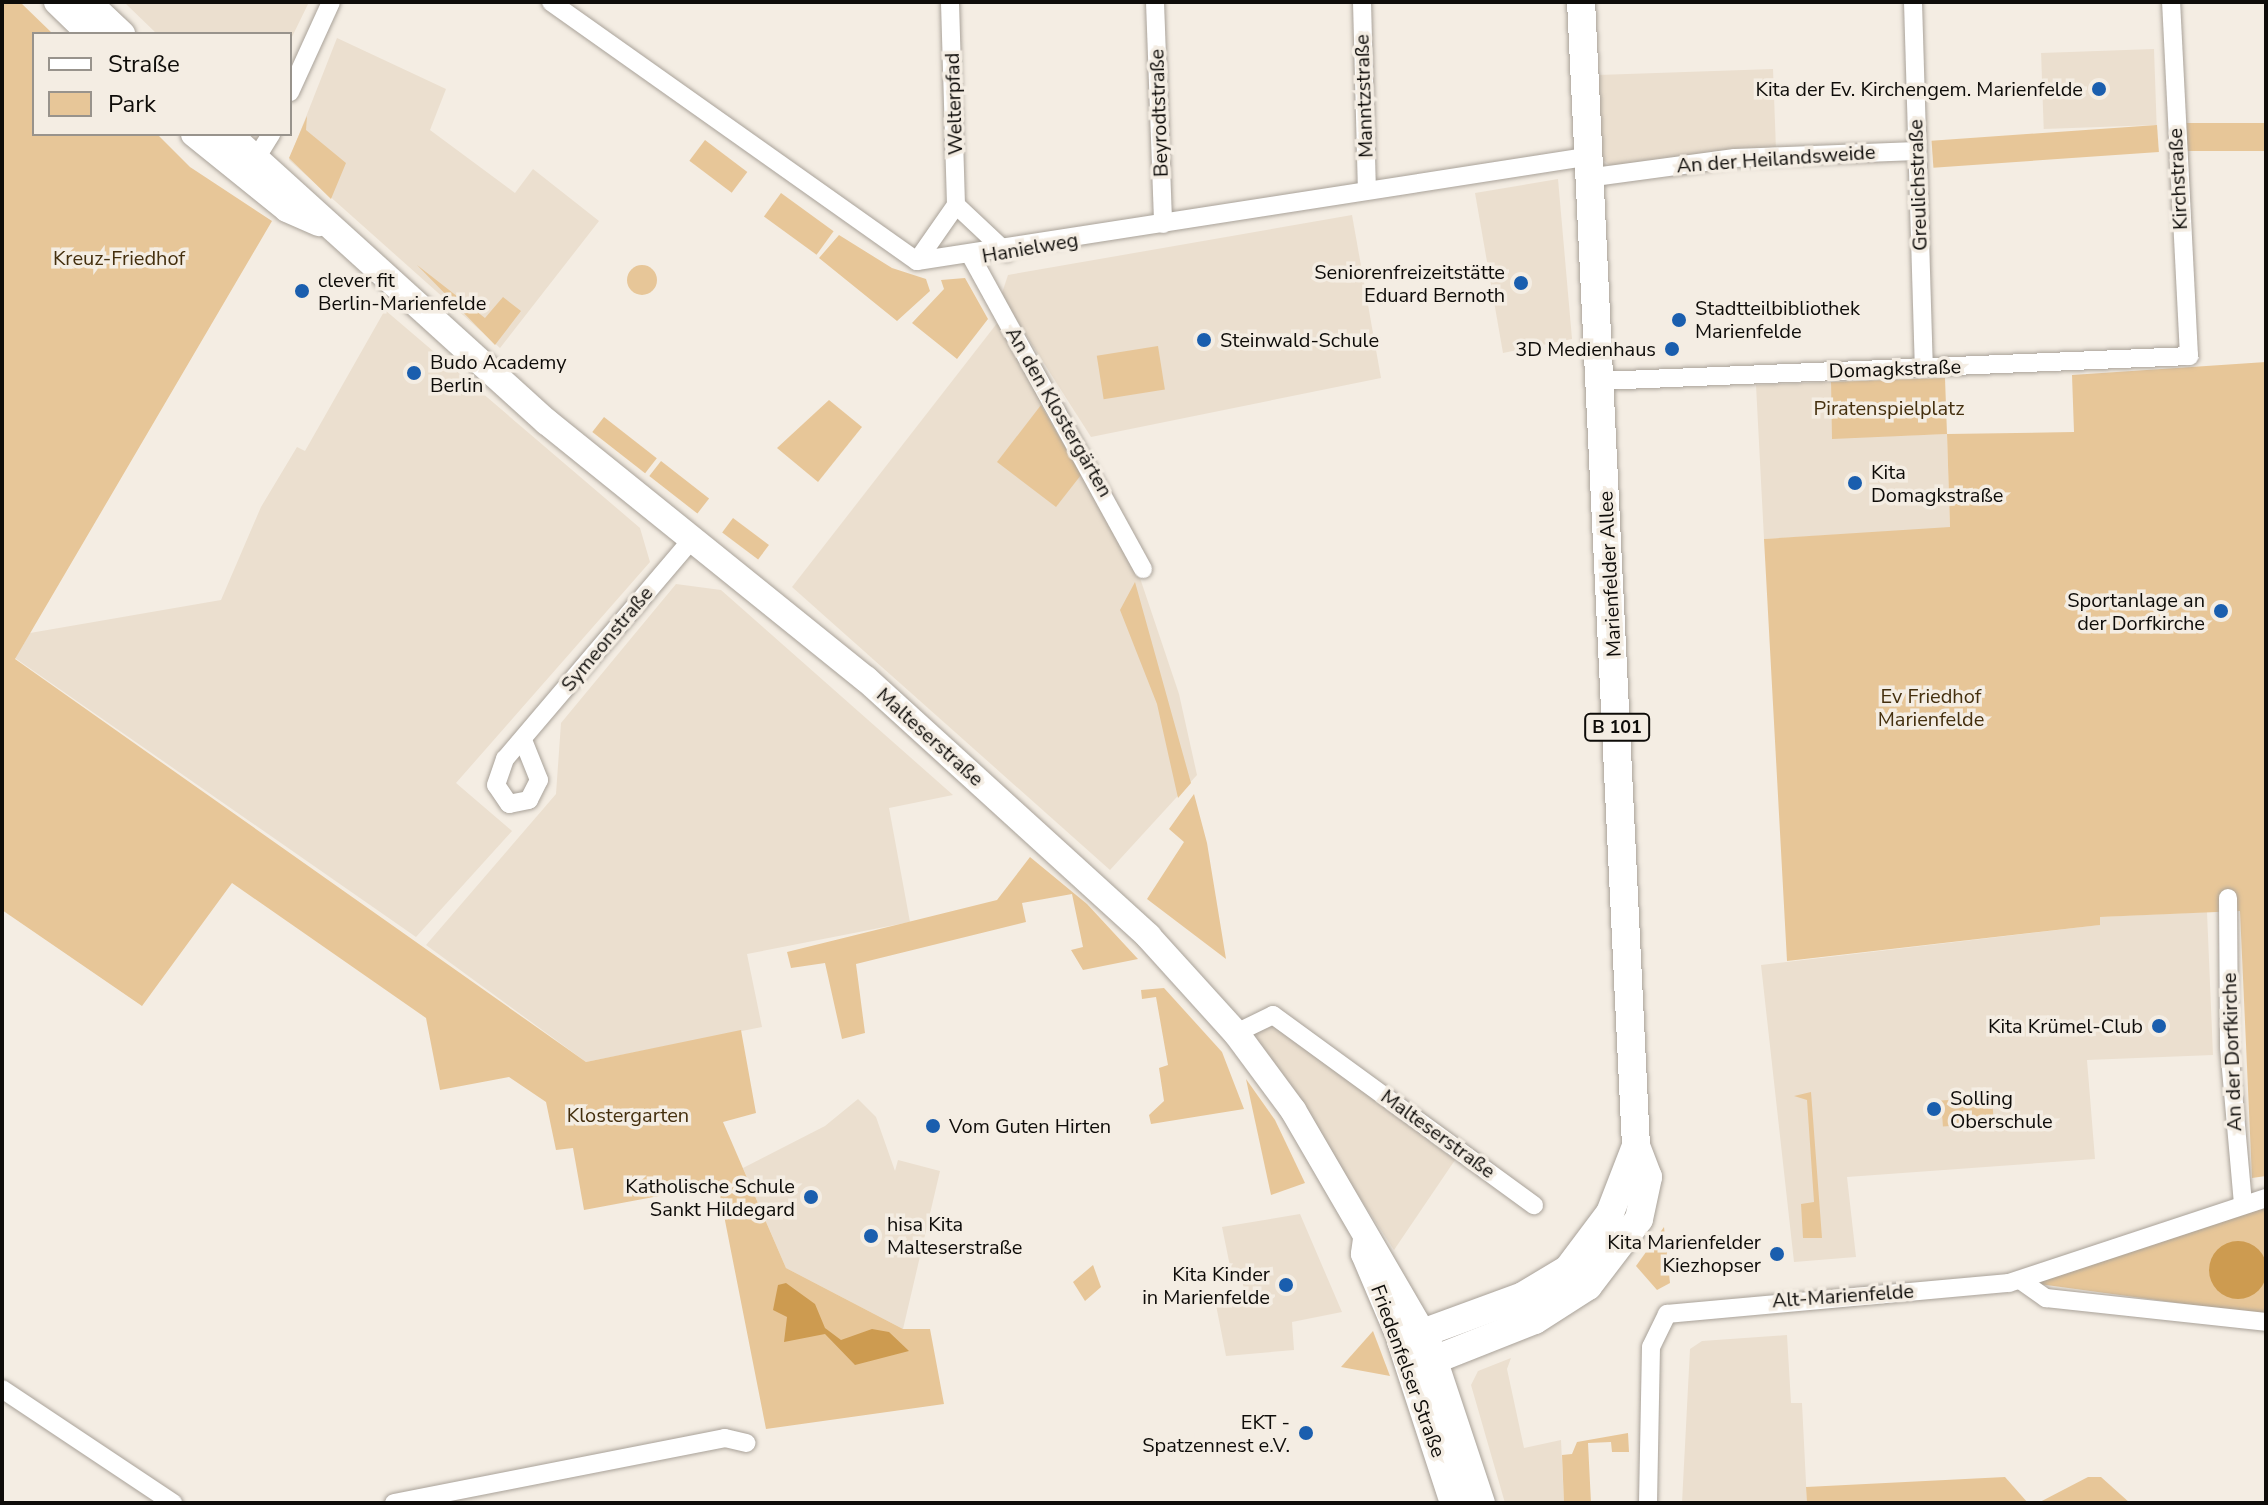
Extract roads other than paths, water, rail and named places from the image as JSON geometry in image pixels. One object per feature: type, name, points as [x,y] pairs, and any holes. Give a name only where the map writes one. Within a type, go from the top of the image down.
[{"type":"main road","points":[[57,2],[88,32]]},
{"type":"main road","points":[[88,2],[120,32]]},
{"type":"main road","name":"Marienfelder Allee","points":[[1412,1337],[1523,1296],[1568,1269],[1610,1213],[1636,1146],[1581,2]]},
{"type":"main road","name":"Malteserstraße","points":[[197,136],[250,168],[326,226],[692,539],[813,633],[1070,862],[1236,1033]]},
{"type":"main road","name":"Malteserstraße","points":[[230,136],[250,168]]},
{"type":"main road","name":"Friedenfelser Straße","points":[[1236,1033],[1293,1110],[1366,1239],[1377,1246],[1481,1503]]},
{"type":"main road","name":"Marienfelder Allee","points":[[1423,1365],[1535,1320],[1605,1269],[1645,1203],[1648,1168],[1636,1146]]},
{"type":"main road","name":"Friedenfelser Straße","points":[[1423,1365],[1454,1503]]},
{"type":"street","points":[[292,88],[331,2]]},
{"type":"street","points":[[551,2],[917,261],[956,205],[1006,252]]},
{"type":"street","name":"Welterpfad","points":[[950,2],[956,205]]},
{"type":"street","name":"Beyrodtstraße","points":[[1155,2],[1163,224]]},
{"type":"street","name":"Manntzstraße","points":[[1362,2],[1367,189]]},
{"type":"street","name":"Greulichstraße","points":[[1913,2],[1924,368]]},
{"type":"street","name":"Kirchstraße","points":[[2171,2],[2189,356]]},
{"type":"street","points":[[250,168],[270,136]]},
{"type":"street","name":"An der Heilandsweide","points":[[1587,167],[1917,151]]},
{"type":"street","name":"Hanielweg","points":[[917,261],[972,258],[1367,189],[1587,167]]},
{"type":"street","name":"An den Klostergärten","points":[[972,258],[1143,569]]},
{"type":"street","name":"Domagkstraße","points":[[1601,381],[2189,356]]},
{"type":"street","name":"Symeonstraße","points":[[523,740],[692,539]]},
{"type":"street","name":"An der Dorfkirche","points":[[2228,898],[2229,1047],[2243,1204]]},
{"type":"street","name":"Malteserstraße","points":[[1236,1033],[1262,1016],[1280,1019],[1534,1205]]},
{"type":"street","name":"Alt-Marienfelde","points":[[1648,1503],[1651,1347],[1667,1314],[2020,1280],[2266,1198]]},
{"type":"street","points":[[2020,1280],[2046,1298],[2266,1322]]},
{"type":"street","points":[[2,1389],[173,1503]]},
{"type":"street","points":[[394,1503],[725,1438],[746,1443]]},
{"type":"place","name":"Kita der Ev. Kirchengem. Marienfelde","points":[[2099,89]]},
{"type":"place","name":"Seniorenfreizeitstätte Eduard Bernoth","points":[[1521,283]]},
{"type":"place","name":"clever fit Berlin-Marienfelde","points":[[302,291]]},
{"type":"place","name":"Stadtteilbibliothek Marienfelde","points":[[1679,320]]},
{"type":"place","name":"Steinwald-Schule","points":[[1204,340]]},
{"type":"place","name":"3D Medienhaus","points":[[1672,349]]},
{"type":"place","name":"Budo Academy Berlin","points":[[414,373]]},
{"type":"place","name":"Kita Domagkstraße","points":[[1855,483]]},
{"type":"place","name":"Sportanlage an der Dorfkirche","points":[[2221,611]]},
{"type":"place","name":"Kita Krümel-Club","points":[[2159,1026]]},
{"type":"place","name":"Solling Oberschule","points":[[1934,1109]]},
{"type":"place","name":"Vom Guten Hirten","points":[[933,1126]]},
{"type":"place","name":"Katholische Schule Sankt Hildegard","points":[[811,1197]]},
{"type":"place","name":"hisa Kita Malteserstraße","points":[[871,1236]]},
{"type":"place","name":"Kita Marienfelder Kiezhopser","points":[[1777,1254]]},
{"type":"place","name":"Kita Kinder in Marienfelde","points":[[1286,1285]]},
{"type":"place","name":"EKT - Spatzennest e.V.","points":[[1306,1433]]},
{"type":"park label","name":"Kreuz-Friedhof","points":[[119,258]]},
{"type":"park label","name":"Piratenspielplatz","points":[[1889,408]]},
{"type":"park label","name":"Ev Friedhof Marienfelde","points":[[1931,708]]},
{"type":"park label","name":"Klostergarten","points":[[628,1115]]}]
